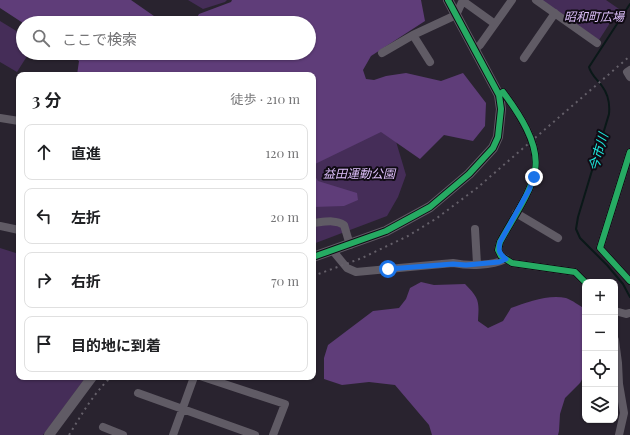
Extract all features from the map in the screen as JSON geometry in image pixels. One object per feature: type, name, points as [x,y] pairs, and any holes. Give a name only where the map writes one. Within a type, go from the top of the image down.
[{"type":"street","points":[[316,256],[386,231],[430,207],[470,174],[493,148],[498,137],[500,95],[474,50],[448,0]]},
{"type":"street","points":[[474,50],[480,45],[512,0]]},
{"type":"street","points":[[536,0],[597,43]]},
{"type":"street","points":[[382,53],[412,34],[456,15],[463,1],[495,24]]},
{"type":"street","points":[[524,58],[555,13]]},
{"type":"street","points":[[412,34],[430,62]]},
{"type":"street","points":[[630,70],[627,72],[630,77]]},
{"type":"street","points":[[500,95],[503,92],[514,106],[525,125],[535,154],[536,168],[534,177],[500,242],[498,250],[501,256],[512,263],[575,272],[583,279]]},
{"type":"street","points":[[0,118],[16,121]]},
{"type":"street","points":[[630,152],[600,248],[630,281]]},
{"type":"street","points":[[516,213],[558,238]]},
{"type":"street","points":[[316,223],[331,221],[340,222],[344,225],[350,245]]},
{"type":"street","points":[[0,226],[16,229]]},
{"type":"street","points":[[475,229],[477,264]]},
{"type":"street","points":[[333,251],[347,268],[356,272],[453,264],[466,265],[499,262],[506,259]]},
{"type":"street","points":[[618,311],[629,313]]},
{"type":"street","points":[[616,351],[619,384],[624,413],[619,435]]},
{"type":"street","points":[[49,435],[90,380]]},
{"type":"street","points":[[173,435],[193,380]]},
{"type":"street","points":[[212,380],[285,404],[273,435]]},
{"type":"street","points":[[138,394],[255,435]]},
{"type":"street","points":[[103,428],[123,435]]},
{"type":"green space","points":[[188,0],[227,0],[203,9]]},
{"type":"green space","name":"益田運動公園","points":[[399,0],[356,56],[363,90],[392,128],[406,175],[398,197],[387,216],[316,243],[316,72],[202,72],[270,60],[316,60],[316,21]]},
{"type":"green space","name":"昭和町広場","points":[[540,0],[606,0],[619,9],[599,40]]},
{"type":"green space","points":[[0,21],[16,31],[16,60],[25,60],[17,72],[0,62]]},
{"type":"green space","points":[[0,248],[16,253],[16,380],[84,380],[43,435],[0,435]]},
{"type":"shaded area","points":[[0,0],[131,0],[154,16],[16,16],[16,18],[0,8]]},
{"type":"shaded area","name":"益田運動公園","points":[[232,0],[421,0],[425,21],[371,56],[363,70],[366,79],[374,80],[386,76],[406,73],[441,81],[463,73],[486,103],[485,126],[473,141],[444,135],[420,159],[381,132],[316,164],[316,72],[77,72],[79,61],[78,60],[316,60],[316,16],[198,16],[199,14],[231,2]]},
{"type":"shaded area","points":[[316,178],[318,181],[357,193],[358,200],[344,206],[316,207]]},
{"type":"shaded area","points":[[421,282],[434,285],[465,284],[474,293],[478,301],[478,321],[488,328],[503,321],[511,308],[531,301],[559,297],[566,298],[582,307],[582,379],[565,398],[560,414],[558,435],[432,435],[429,425],[395,385],[369,382],[342,385],[324,379],[324,358],[328,345],[373,311],[399,308],[406,299],[410,288]]},
{"type":"waterway","name":"今市川","points":[[630,4],[589,67],[606,92],[609,103],[609,114],[578,217],[576,229],[580,238],[607,265],[623,284],[630,297]]},
{"type":"railway","points":[[316,275],[362,258],[408,236],[437,218],[477,188],[630,56]]},
{"type":"railway","points":[[69,435],[93,397],[108,380]]},
{"type":"cycle path","points":[[316,256],[386,231],[430,207],[469,174],[493,148],[498,137],[501,109],[499,95],[448,0]]},
{"type":"cycle path","points":[[499,95],[503,92],[521,119],[531,139],[536,160],[530,188],[500,242],[498,250],[501,256],[512,263],[575,272],[582,279]]},
{"type":"cycle path","points":[[630,152],[600,248],[630,281]]},
{"type":"route","points":[[388,269],[453,264],[466,265],[499,262],[506,259],[501,256],[498,250],[500,242],[529,190],[534,177]]}]
